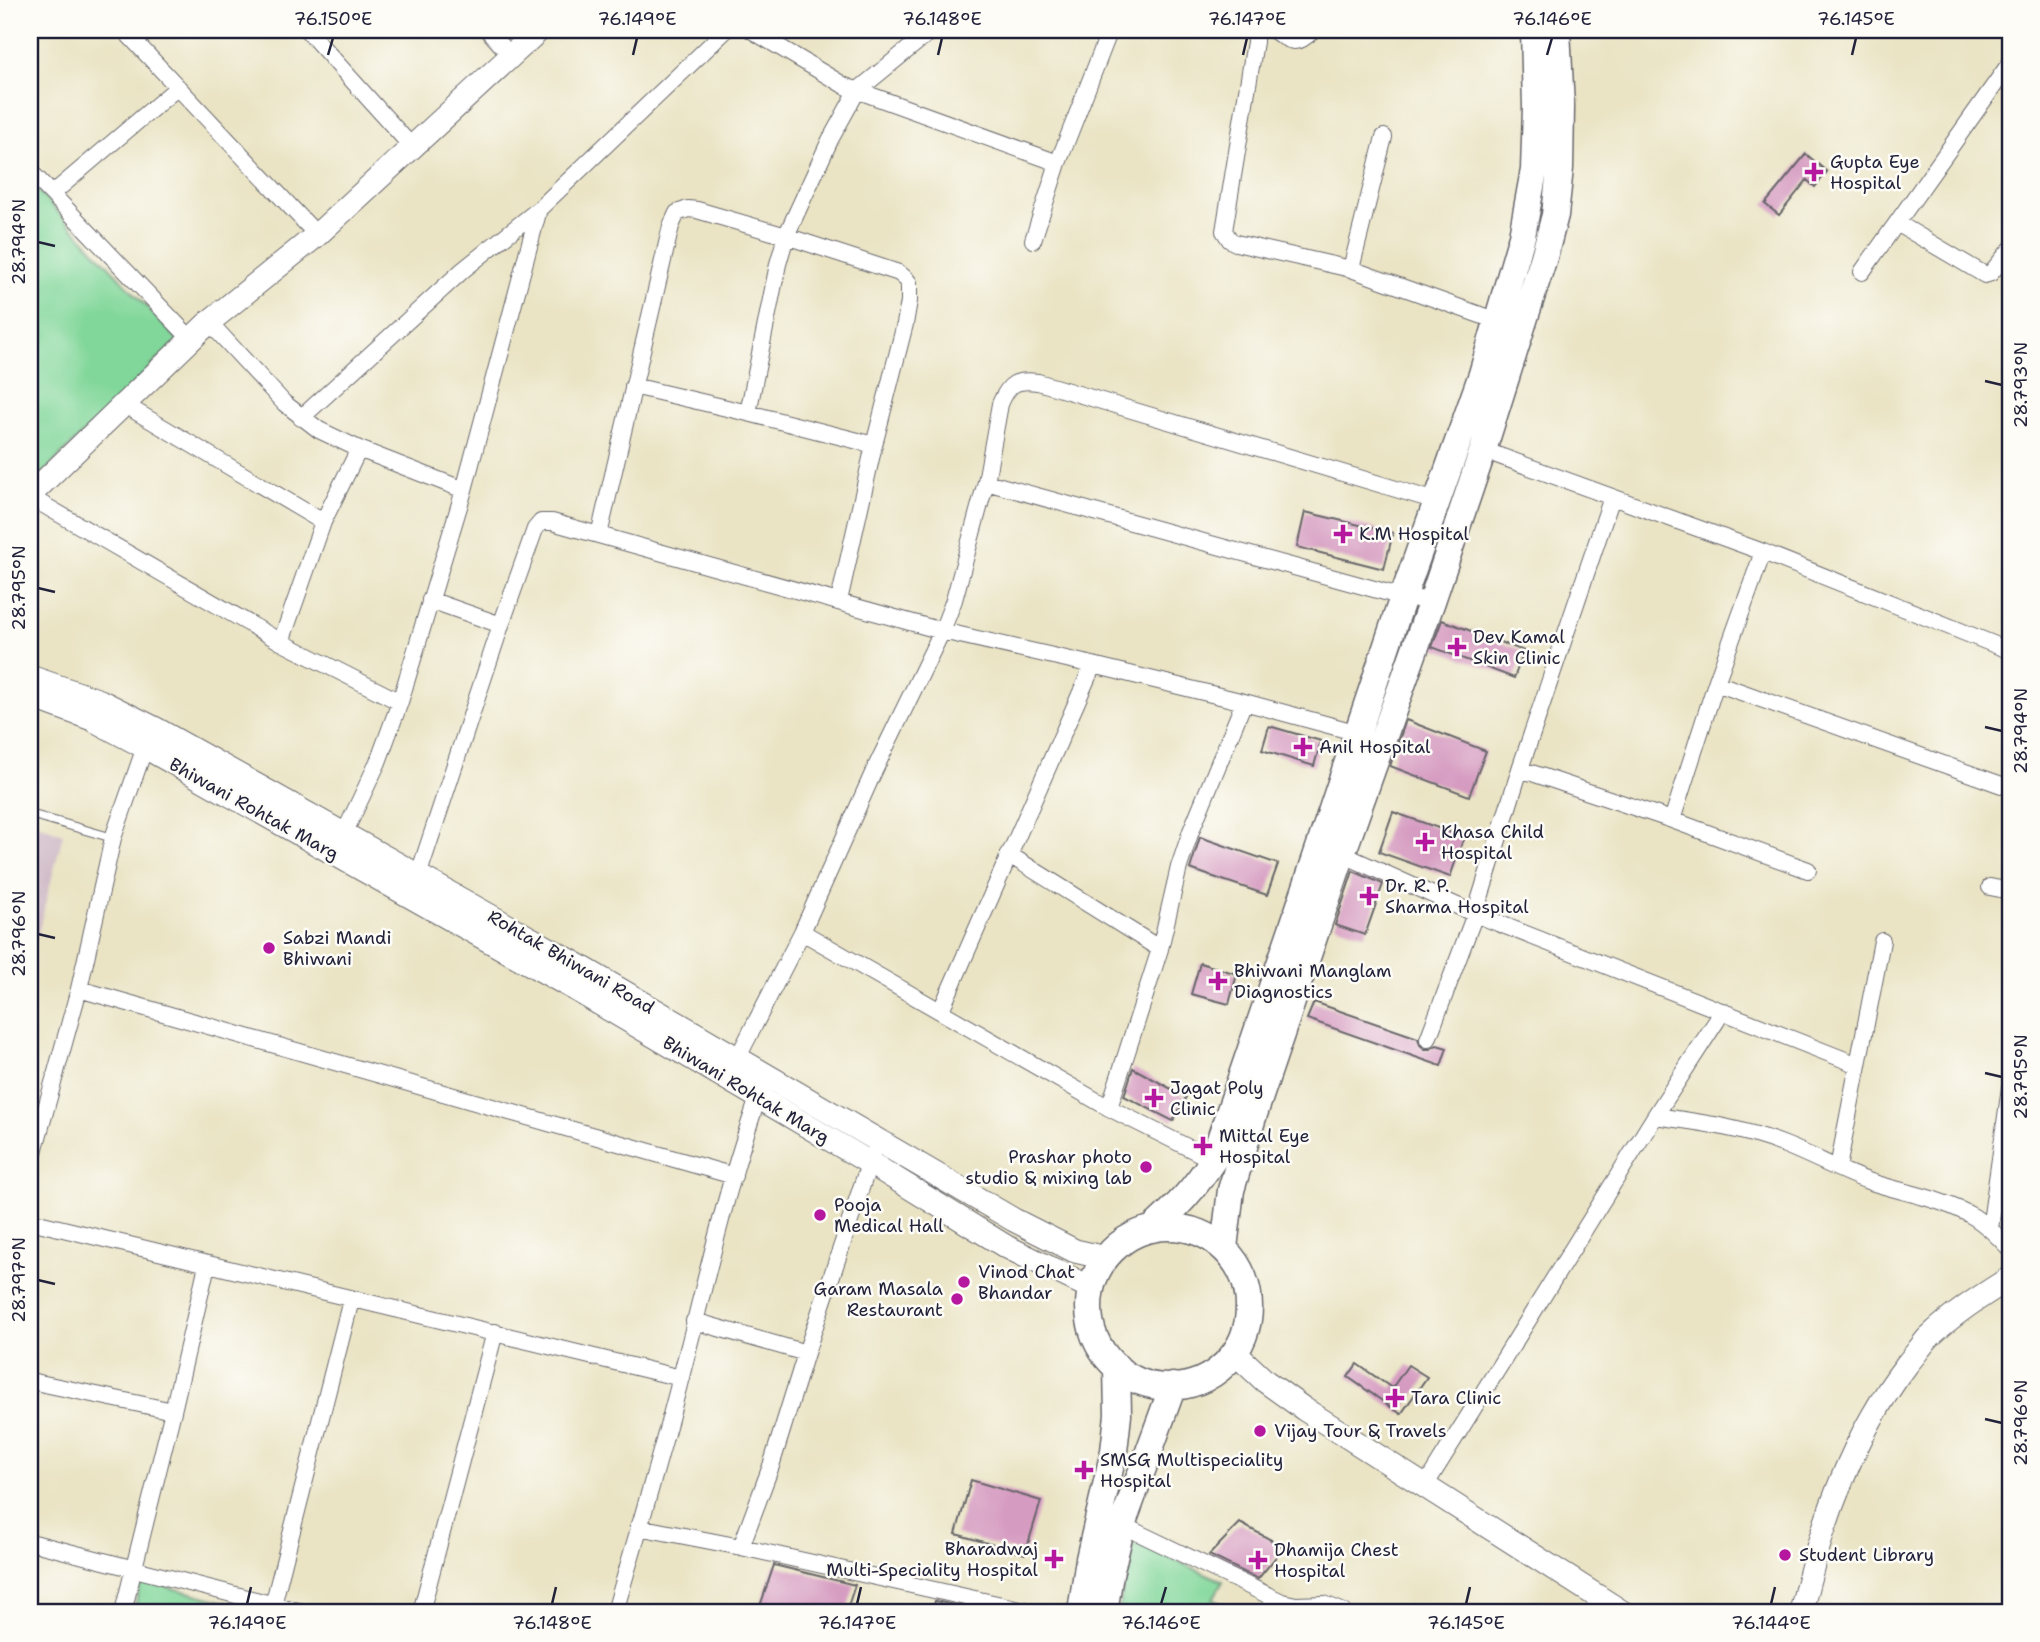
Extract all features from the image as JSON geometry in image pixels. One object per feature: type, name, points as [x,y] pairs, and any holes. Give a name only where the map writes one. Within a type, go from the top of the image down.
[{"type":"main road","points":[[30,496],[209,322],[317,235],[540,30]]},
{"type":"main road","points":[[1152,1229],[1181,1203],[1213,1160],[1403,597],[1482,374],[1521,236],[1534,170],[1534,30]]},
{"type":"main road","points":[[1224,1248],[1231,1190],[1245,1141],[1342,854],[1432,601],[1544,257],[1555,215],[1560,168],[1561,107],[1557,30]]},
{"type":"main road","name":"Rohtak Bhiwani Road","points":[[30,677],[100,701],[151,738],[344,834],[576,964],[737,1059],[762,1087],[877,1139],[1051,1240],[1075,1251],[1106,1258]]},
{"type":"main road","name":"Bhiwani Rohtak Marg","points":[[30,696],[151,738],[573,988],[762,1087],[870,1163],[1005,1246],[1091,1288]]},
{"type":"main road","points":[[1178,1227],[1202,1234],[1224,1248],[1238,1266],[1247,1287],[1250,1310],[1245,1333],[1235,1353],[1218,1370],[1197,1382],[1173,1387],[1153,1385],[1134,1378],[1117,1367],[1103,1350],[1093,1331],[1089,1310],[1091,1288],[1097,1272],[1117,1246],[1131,1236],[1152,1229],[1178,1227]]},
{"type":"main road","points":[[1801,1612],[1823,1528],[1849,1464],[1874,1413],[1894,1381],[1927,1339],[1965,1306],[2010,1279]]},
{"type":"main road","points":[[1235,1353],[1265,1381],[1304,1409],[1622,1612]]},
{"type":"main road","points":[[1081,1612],[1089,1559],[1114,1451],[1118,1415],[1117,1367]]},
{"type":"main road","points":[[1104,1612],[1122,1525],[1173,1387]]},
{"type":"street","points":[[124,30],[317,235]]},
{"type":"street","points":[[307,30],[412,147]]},
{"type":"street","points":[[488,30],[511,56]]},
{"type":"street","points":[[301,418],[463,270],[539,209],[726,30]]},
{"type":"street","points":[[751,30],[832,80],[857,91],[1058,163]]},
{"type":"street","points":[[748,412],[773,286],[786,236],[830,140],[857,91],[932,30]]},
{"type":"street","points":[[1033,240],[1058,163],[1110,30]]},
{"type":"street","points":[[1255,30],[1225,235],[1236,243],[1350,269],[1497,321]]},
{"type":"street","points":[[1273,30],[1295,42],[1313,30]]},
{"type":"street","points":[[1862,272],[2010,63]]},
{"type":"street","points":[[52,194],[178,87]]},
{"type":"street","points":[[1350,269],[1384,137]]},
{"type":"street","points":[[30,171],[191,339]]},
{"type":"street","points":[[344,834],[378,762],[400,702],[464,490],[539,209]]},
{"type":"street","points":[[598,535],[671,226],[677,212],[697,210],[899,273],[909,283],[905,324],[874,445],[839,601]]},
{"type":"street","points":[[1897,223],[1985,275],[1991,273],[2010,250]]},
{"type":"street","points":[[209,322],[267,386],[301,418],[319,430],[359,449],[464,490]]},
{"type":"street","points":[[737,1059],[802,932],[874,771],[943,631],[986,482],[1000,404],[1004,393],[1011,386],[1023,380],[1051,386],[1436,501]]},
{"type":"street","points":[[633,386],[874,445]]},
{"type":"street","points":[[125,405],[323,522]]},
{"type":"street","points":[[281,642],[323,522],[359,449]]},
{"type":"street","points":[[1483,450],[1763,552],[2003,648]]},
{"type":"street","points":[[986,482],[1403,597],[1432,601]]},
{"type":"street","points":[[30,496],[281,642],[400,702]]},
{"type":"street","points":[[1428,1039],[1475,914],[1520,769],[1612,497]]},
{"type":"street","points":[[418,876],[501,625],[538,523],[552,522],[943,631],[1244,702],[1358,733]]},
{"type":"street","points":[[1672,820],[1716,683],[1763,552]]},
{"type":"street","points":[[430,600],[501,625]]},
{"type":"street","points":[[941,1010],[1093,665]]},
{"type":"street","points":[[1716,683],[2010,788]]},
{"type":"street","points":[[1109,1108],[1160,948],[1179,867],[1244,702]]},
{"type":"street","points":[[30,1166],[79,989],[113,838],[151,738]]},
{"type":"street","points":[[1520,769],[1672,820],[1808,870]]},
{"type":"street","points":[[1008,854],[1160,948]]},
{"type":"street","points":[[1342,854],[1475,914],[1858,1065]]},
{"type":"street","points":[[1990,887],[2010,891]]},
{"type":"street","points":[[802,932],[1109,1108],[1213,1160]]},
{"type":"street","points":[[1838,1168],[1882,941]]},
{"type":"street","points":[[79,989],[734,1176]]},
{"type":"street","points":[[1425,1486],[1723,1011]]},
{"type":"street","points":[[615,1612],[734,1176],[762,1087]]},
{"type":"street","points":[[1990,1229],[2010,1088]]},
{"type":"street","points":[[1655,1116],[1715,1125],[1757,1135],[1870,1181],[1962,1210],[1990,1229],[2010,1249]]},
{"type":"street","points":[[741,1548],[771,1466],[877,1139]]},
{"type":"street","points":[[30,1221],[681,1378]]},
{"type":"street","points":[[123,1612],[207,1265]]},
{"type":"street","points":[[273,1605],[351,1300]]},
{"type":"street","points":[[694,1321],[806,1353]]},
{"type":"street","points":[[421,1612],[495,1332]]},
{"type":"street","points":[[30,1381],[173,1411]]},
{"type":"street","points":[[1122,1525],[1283,1602],[1296,1605],[1324,1604],[1344,1612]]},
{"type":"street","points":[[638,1527],[1033,1612]]},
{"type":"street","points":[[30,1542],[302,1612]]},
{"type":"lane","points":[[30,814],[113,838]]},
{"type":"shaded area","points":[[30,821],[63,834],[30,965]]},
{"type":"green space","points":[[30,182],[178,340],[30,486]]},
{"type":"green space","points":[[1133,1542],[1223,1581],[1213,1599],[1234,1612],[1118,1612]]},
{"type":"green space","points":[[141,1580],[264,1612],[134,1612]]},
{"type":"building","points":[[1806,154],[1827,172],[1815,187],[1807,180],[1779,215],[1765,204]]},
{"type":"building","points":[[1305,512],[1393,533],[1384,569],[1297,547]]},
{"type":"building","points":[[1442,620],[1524,651],[1514,678],[1432,647]]},
{"type":"building","points":[[1406,720],[1486,751],[1469,796],[1390,766]]},
{"type":"building","points":[[1269,726],[1321,741],[1314,766],[1262,750]]},
{"type":"building","points":[[1393,812],[1464,837],[1450,877],[1379,852]]},
{"type":"building","points":[[1200,837],[1278,864],[1267,895],[1190,869]]},
{"type":"building","points":[[1353,871],[1383,884],[1365,935],[1335,925]]},
{"type":"building","points":[[1200,963],[1237,974],[1229,1004],[1191,994]]},
{"type":"building","points":[[1314,1002],[1418,1038],[1425,1049],[1437,1045],[1447,1048],[1441,1066],[1307,1019]]},
{"type":"building","points":[[1133,1068],[1186,1097],[1173,1121],[1124,1096]]},
{"type":"building","points":[[1357,1364],[1392,1388],[1408,1365],[1427,1377],[1401,1414],[1348,1377]]},
{"type":"building","points":[[971,1480],[1041,1501],[1025,1554],[956,1534]]},
{"type":"building","points":[[1240,1523],[1284,1547],[1258,1579],[1209,1555]]},
{"type":"building","points":[[774,1565],[855,1585],[846,1612],[758,1612]]},
{"type":"building","points":[[935,1601],[986,1612],[932,1612]]},
{"type":"place","name":"Gupta Eye Hospital","points":[[1814,172]]},
{"type":"place","name":"K.M Hospital","points":[[1343,534]]},
{"type":"place","name":"Dev Kamal Skin Clinic","points":[[1457,647]]},
{"type":"place","name":"Anil Hospital","points":[[1303,747]]},
{"type":"place","name":"Khasa Child Hospital","points":[[1425,842]]},
{"type":"place","name":"Dr. R. P. Sharma Hospital","points":[[1369,896]]},
{"type":"place","name":"Sabzi Mandi Bhiwani","points":[[269,948]]},
{"type":"place","name":"Bhiwani Manglam Diagnostics","points":[[1218,981]]},
{"type":"place","name":"Jagat Poly Clinic","points":[[1154,1098]]},
{"type":"place","name":"Mittal Eye Hospital","points":[[1203,1146]]},
{"type":"place","name":"Prashar photo studio & mixing lab","points":[[1146,1167]]},
{"type":"place","name":"Pooja Medical Hall","points":[[820,1215]]},
{"type":"place","name":"Vinod Chat Bhandar","points":[[964,1282]]},
{"type":"place","name":"Garam Masala Restaurant","points":[[957,1299]]},
{"type":"place","name":"Tara Clinic","points":[[1395,1398]]},
{"type":"place","name":"Vijay Tour & Travels","points":[[1260,1431]]},
{"type":"place","name":"SMSG Multispeciality Hospital","points":[[1084,1470]]},
{"type":"place","name":"Student Library","points":[[1785,1555]]},
{"type":"place","name":"Bharadwaj Multi-Speciality Hospital","points":[[1054,1559]]},
{"type":"place","name":"Dhamija Chest Hospital","points":[[1258,1560]]}]
